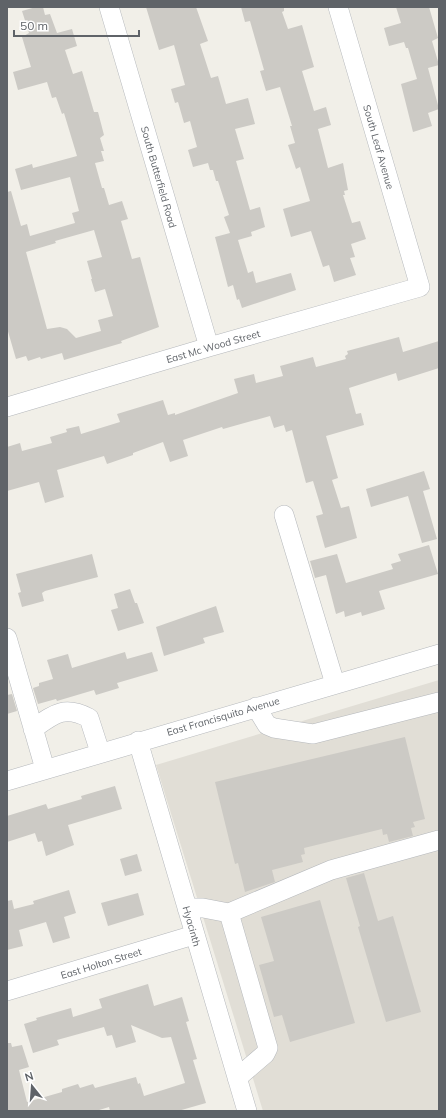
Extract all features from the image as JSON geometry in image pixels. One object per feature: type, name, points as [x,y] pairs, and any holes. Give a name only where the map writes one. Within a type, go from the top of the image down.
[{"type":"street","name":"South Butterfield Road","points":[[108,7],[209,347]]},
{"type":"street","name":"South Leaf Avenue","points":[[338,7],[420,287]]},
{"type":"street","name":"East Mc Wood Street","points":[[7,407],[209,347],[420,287]]},
{"type":"street","points":[[284,515],[335,684]]},
{"type":"street","points":[[7,638],[45,769]]},
{"type":"street","name":"East Francisquito Avenue","points":[[7,781],[100,752],[439,654]]},
{"type":"street","points":[[256,707],[267,724],[274,728],[313,734],[439,702]]},
{"type":"street","points":[[33,729],[48,718],[61,712],[76,711],[89,718],[100,752]]},
{"type":"street","name":"Hyacinth","points":[[138,741],[247,1111]]},
{"type":"street","points":[[187,908],[203,908],[229,913],[331,870],[439,840]]},
{"type":"street","points":[[229,913],[268,1048],[265,1054],[237,1078]]},
{"type":"street","name":"East Holton Street","points":[[7,991],[194,935]]},
{"type":"shaded area","points":[[439,680],[439,1111],[263,1111],[156,765]]},
{"type":"building","points":[[36,7],[43,7],[45,15],[50,14],[57,33],[72,29],[77,46],[65,50],[73,74],[82,71],[94,112],[98,112],[104,135],[100,138],[104,151],[101,151],[104,161],[95,163],[102,188],[104,188],[109,205],[122,201],[128,219],[121,221],[132,259],[140,257],[159,327],[121,341],[122,343],[64,360],[62,353],[28,361],[26,356],[16,359],[7,328],[7,192],[11,191],[21,226],[27,224],[30,236],[75,223],[72,213],[79,211],[70,177],[21,190],[15,169],[32,164],[33,168],[77,156],[64,113],[62,114],[56,97],[52,98],[47,82],[18,90],[13,72],[31,67],[22,37],[29,33],[22,11]],"holes":[[[94,230],[102,257],[87,261],[95,292],[105,289],[113,316],[98,320],[101,331],[76,338],[67,329],[60,327],[47,329],[26,252],[56,243],[55,241]]]},
{"type":"building","points":[[146,7],[196,7],[208,41],[200,44],[211,78],[218,76],[226,104],[248,98],[255,124],[235,129],[244,159],[236,161],[250,210],[260,207],[265,227],[251,232],[252,236],[238,240],[248,273],[253,271],[256,283],[291,273],[296,290],[242,308],[239,299],[237,300],[233,285],[228,287],[215,237],[230,233],[224,217],[229,215],[218,181],[216,181],[213,170],[210,170],[208,163],[193,167],[188,150],[197,147],[190,121],[184,123],[178,102],[175,103],[171,89],[185,85],[174,45],[159,50]]},
{"type":"building","points":[[241,7],[284,7],[284,11],[282,12],[288,29],[302,25],[314,67],[302,71],[314,111],[326,107],[331,125],[318,129],[328,168],[343,163],[348,190],[344,191],[345,195],[343,195],[352,223],[360,221],[366,239],[351,244],[355,257],[350,258],[356,275],[334,282],[329,265],[323,267],[311,231],[291,237],[283,209],[310,201],[300,167],[296,169],[288,145],[295,143],[290,126],[292,126],[280,87],[266,91],[260,71],[264,70],[250,21],[245,22]]},
{"type":"building","points":[[396,7],[429,7],[438,38],[432,41],[439,65],[428,68],[439,109],[428,113],[432,126],[413,132],[401,84],[417,79],[408,48],[406,48],[404,42],[389,46],[384,28],[401,23]]},
{"type":"building","points":[[399,337],[403,352],[439,341],[439,368],[398,381],[396,373],[349,388],[356,414],[361,413],[364,425],[326,436],[338,478],[332,480],[341,508],[349,506],[357,538],[325,548],[316,516],[323,514],[313,481],[306,483],[292,430],[286,432],[284,425],[274,428],[270,416],[223,429],[222,427],[183,440],[188,456],[170,462],[163,442],[107,464],[104,456],[57,470],[64,497],[45,503],[39,482],[7,491],[7,447],[20,443],[22,451],[52,443],[50,437],[67,432],[66,429],[79,426],[81,434],[120,422],[117,414],[163,400],[168,415],[175,413],[175,415],[238,393],[234,379],[254,374],[256,383],[283,376],[280,366],[313,357],[316,367],[346,359],[345,356],[348,354],[347,351]]},
{"type":"building","points":[[424,471],[430,489],[423,491],[437,539],[422,543],[408,496],[371,507],[366,489]]},
{"type":"building","points":[[429,545],[438,574],[379,591],[385,609],[362,616],[361,612],[345,617],[344,611],[336,614],[326,575],[315,578],[310,561],[337,554],[346,583],[393,569],[391,564],[401,561],[398,554]]},
{"type":"building","points":[[92,554],[98,577],[45,591],[42,593],[44,601],[22,607],[18,593],[21,592],[16,574]]},
{"type":"building","points":[[130,589],[144,623],[118,631],[111,610],[118,608],[114,594]]},
{"type":"building","points":[[216,606],[224,632],[203,638],[205,643],[164,656],[156,627]]},
{"type":"building","points":[[125,652],[127,659],[152,652],[158,671],[117,683],[119,688],[96,695],[94,690],[57,701],[56,699],[38,704],[33,688],[39,686],[39,683],[53,679],[47,660],[68,654],[72,668]]},
{"type":"building","points":[[12,694],[17,711],[7,714],[7,695]]},
{"type":"building","points":[[405,737],[425,819],[413,822],[415,827],[411,828],[413,836],[389,842],[387,834],[383,835],[382,829],[304,848],[305,854],[301,855],[303,862],[272,870],[275,882],[245,892],[238,863],[235,864],[215,782]]},
{"type":"building","points":[[115,786],[122,809],[68,825],[74,845],[46,856],[42,841],[38,842],[35,833],[7,842],[7,816],[46,804],[48,809],[82,799],[81,796]]},
{"type":"building","points":[[137,854],[142,871],[125,876],[120,859]]},
{"type":"building","points":[[364,873],[378,921],[393,916],[421,1012],[386,1022],[358,927],[360,926],[346,878]]},
{"type":"building","points":[[69,890],[76,913],[64,917],[70,938],[53,943],[46,922],[19,930],[23,946],[7,950],[7,901],[12,900],[14,909],[34,904],[33,901]]},
{"type":"building","points":[[138,893],[144,915],[108,926],[101,903]]},
{"type":"building","points":[[320,900],[355,1023],[290,1042],[282,1015],[274,1017],[259,965],[274,961],[261,917]]},
{"type":"building","points":[[148,984],[154,1006],[182,997],[189,1021],[186,1022],[197,1059],[193,1060],[206,1103],[178,1111],[110,1111],[109,1107],[96,1111],[8,1111],[7,1043],[11,1043],[12,1047],[22,1045],[29,1067],[19,1070],[27,1102],[62,1092],[62,1089],[78,1084],[80,1088],[93,1084],[95,1088],[136,1077],[138,1084],[140,1083],[144,1096],[185,1083],[171,1037],[162,1038],[131,1025],[136,1042],[116,1048],[112,1035],[107,1036],[104,1027],[57,1040],[59,1045],[33,1053],[24,1024],[37,1020],[36,1018],[71,1008],[73,1017],[102,1008],[99,999]]}]
